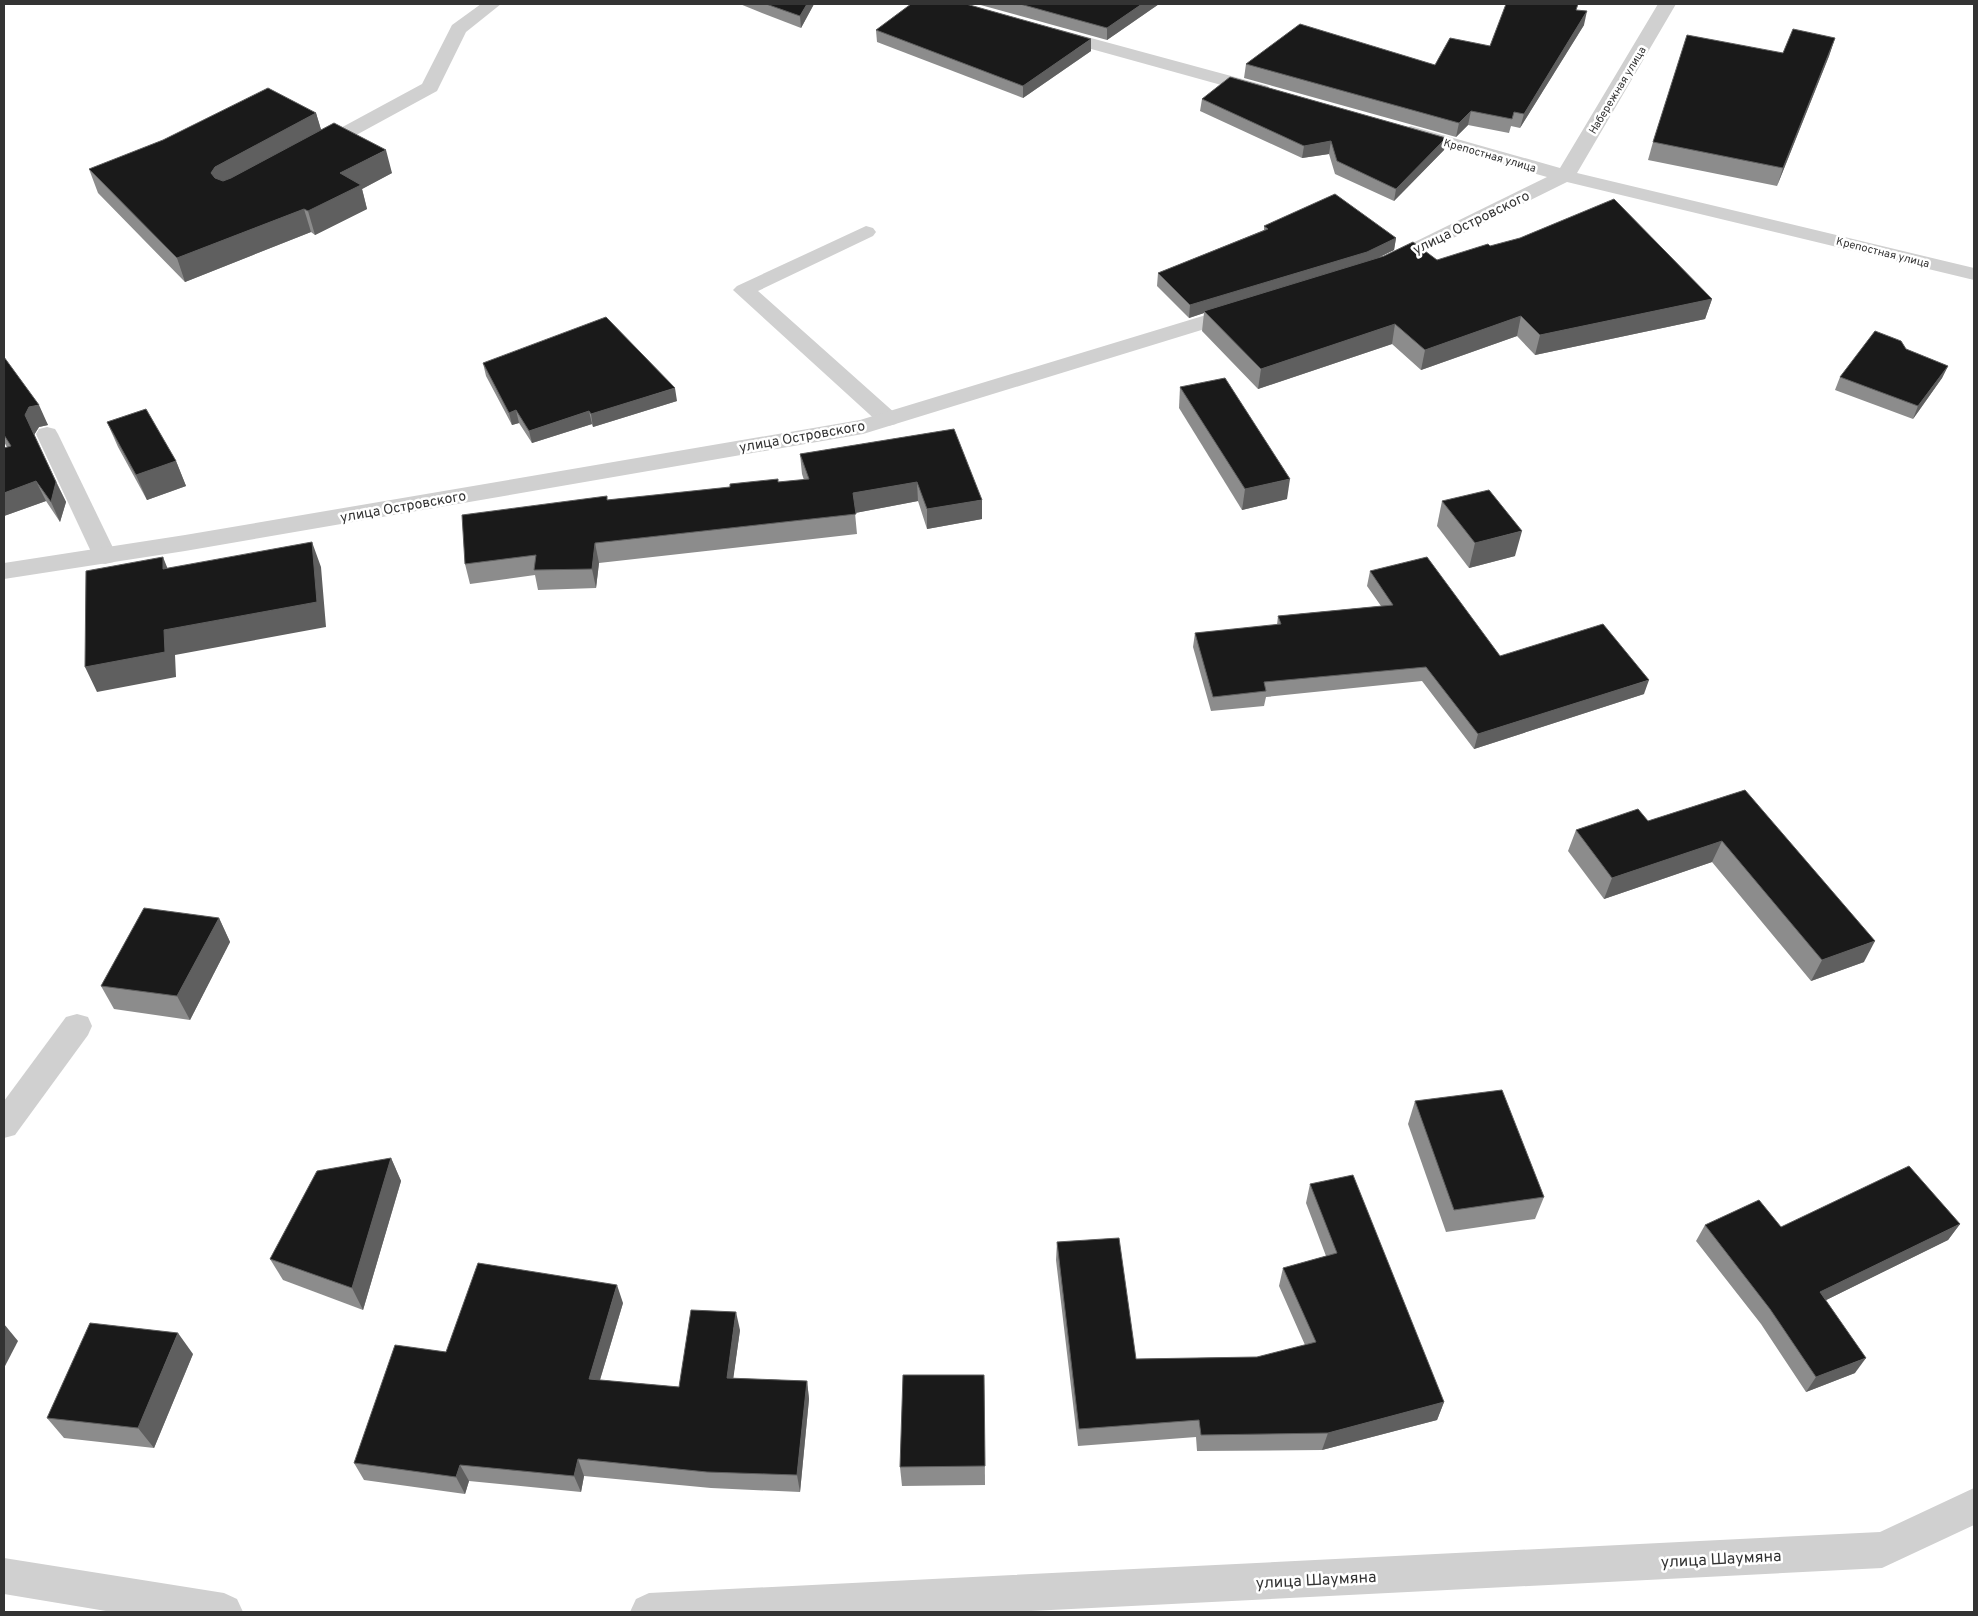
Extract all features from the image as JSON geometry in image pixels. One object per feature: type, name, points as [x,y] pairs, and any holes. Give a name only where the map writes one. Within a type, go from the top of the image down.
[{"type":"street","points":[[300,158],[430,87],[458,30],[492,4]]},
{"type":"street","name":"Набережная улица","points":[[1565,176],[1667,4]]},
{"type":"street","points":[[1038,28],[1278,95]]},
{"type":"street","name":"Крепостная улица","points":[[1393,127],[1565,176],[1974,274]]},
{"type":"street","name":"улица Островского","points":[[1373,270],[1565,176]]},
{"type":"street","points":[[866,232],[744,290],[888,419]]},
{"type":"street","name":"улица Островского","points":[[4,571],[105,556],[853,428],[888,419],[1259,305]]},
{"type":"street","points":[[47,434],[105,556]]},
{"type":"street","points":[[4,1125],[77,1026]]},
{"type":"street","name":"улица Шаумяна","points":[[648,1612],[1882,1550],[1974,1506]]},
{"type":"street","points":[[4,1576],[224,1612]]},
{"type":"building","points":[[766,4],[807,4],[800,16]]},
{"type":"building","points":[[911,4],[966,4],[1091,39],[1023,86],[876,30]]},
{"type":"building","points":[[1020,4],[1142,4],[1107,28]]},
{"type":"building","points":[[1506,4],[1578,4],[1576,10],[1587,11],[1524,114],[1514,112],[1512,119],[1471,111],[1459,123],[1246,64],[1300,24],[1435,65],[1450,38],[1490,46]]},
{"type":"building","points":[[1793,29],[1835,38],[1783,168],[1653,142],[1687,35],[1783,53]]},
{"type":"building","points":[[1230,77],[1446,138],[1396,189],[1337,161],[1331,141],[1304,146],[1202,99]]},
{"type":"building","points":[[268,88],[316,113],[215,167],[211,173],[215,178],[223,181],[231,178],[334,123],[386,150],[340,173],[361,185],[308,211],[304,209],[177,258],[89,169],[163,140]]},
{"type":"building","points":[[1335,194],[1396,238],[1367,252],[1190,305],[1158,273],[1268,229],[1264,226]]},
{"type":"building","points":[[1614,199],[1712,299],[1540,335],[1521,316],[1425,350],[1395,324],[1261,369],[1204,311],[1384,256],[1413,242],[1437,260],[1488,244],[1490,246],[1520,238]]},
{"type":"building","points":[[606,317],[675,388],[591,414],[589,411],[529,431],[516,410],[509,413],[483,363]]},
{"type":"building","points":[[1875,331],[1901,341],[1906,349],[1948,366],[1918,406],[1840,377]]},
{"type":"building","points":[[4,357],[39,405],[29,407],[25,415],[56,482],[51,502],[36,481],[4,493],[4,448],[11,446],[4,435]]},
{"type":"building","points":[[1225,378],[1290,479],[1245,489],[1180,387]]},
{"type":"building","points":[[146,409],[176,461],[136,475],[107,422]]},
{"type":"building","points":[[954,429],[982,500],[927,509],[917,482],[853,493],[856,514],[595,543],[592,569],[534,570],[536,555],[465,564],[462,515],[607,496],[607,500],[730,487],[730,484],[778,479],[778,482],[809,479],[800,454]]},
{"type":"building","points":[[1489,490],[1522,531],[1475,543],[1442,501]]},
{"type":"building","points":[[312,542],[317,602],[164,630],[165,652],[85,667],[86,571],[163,557],[163,569]]},
{"type":"building","points":[[1427,557],[1500,656],[1603,624],[1649,680],[1478,734],[1426,667],[1264,682],[1266,691],[1213,697],[1195,633],[1281,624],[1278,616],[1393,605],[1370,571]]},
{"type":"building","points":[[1745,790],[1875,941],[1822,960],[1722,841],[1612,878],[1576,830],[1638,809],[1648,821]]},
{"type":"building","points":[[144,908],[219,918],[177,996],[101,986]]},
{"type":"building","points":[[1502,1090],[1544,1197],[1454,1210],[1415,1101]]},
{"type":"building","points":[[391,1158],[352,1288],[270,1259],[317,1171]]},
{"type":"building","points":[[1909,1166],[1960,1224],[1820,1292],[1866,1358],[1816,1377],[1770,1309],[1705,1225],[1759,1200],[1781,1227]]},
{"type":"building","points":[[1353,1175],[1444,1402],[1328,1433],[1201,1435],[1199,1420],[1079,1429],[1057,1242],[1119,1238],[1136,1359],[1257,1357],[1316,1342],[1283,1268],[1337,1253],[1310,1184]]},
{"type":"building","points":[[478,1263],[617,1285],[589,1379],[679,1387],[691,1310],[736,1312],[727,1378],[807,1381],[797,1475],[707,1472],[578,1459],[574,1476],[460,1465],[456,1477],[354,1463],[395,1345],[446,1352]]},
{"type":"building","points":[[90,1323],[178,1333],[138,1428],[47,1418]]},
{"type":"building","points":[[903,1375],[984,1375],[985,1466],[900,1467]]}]
